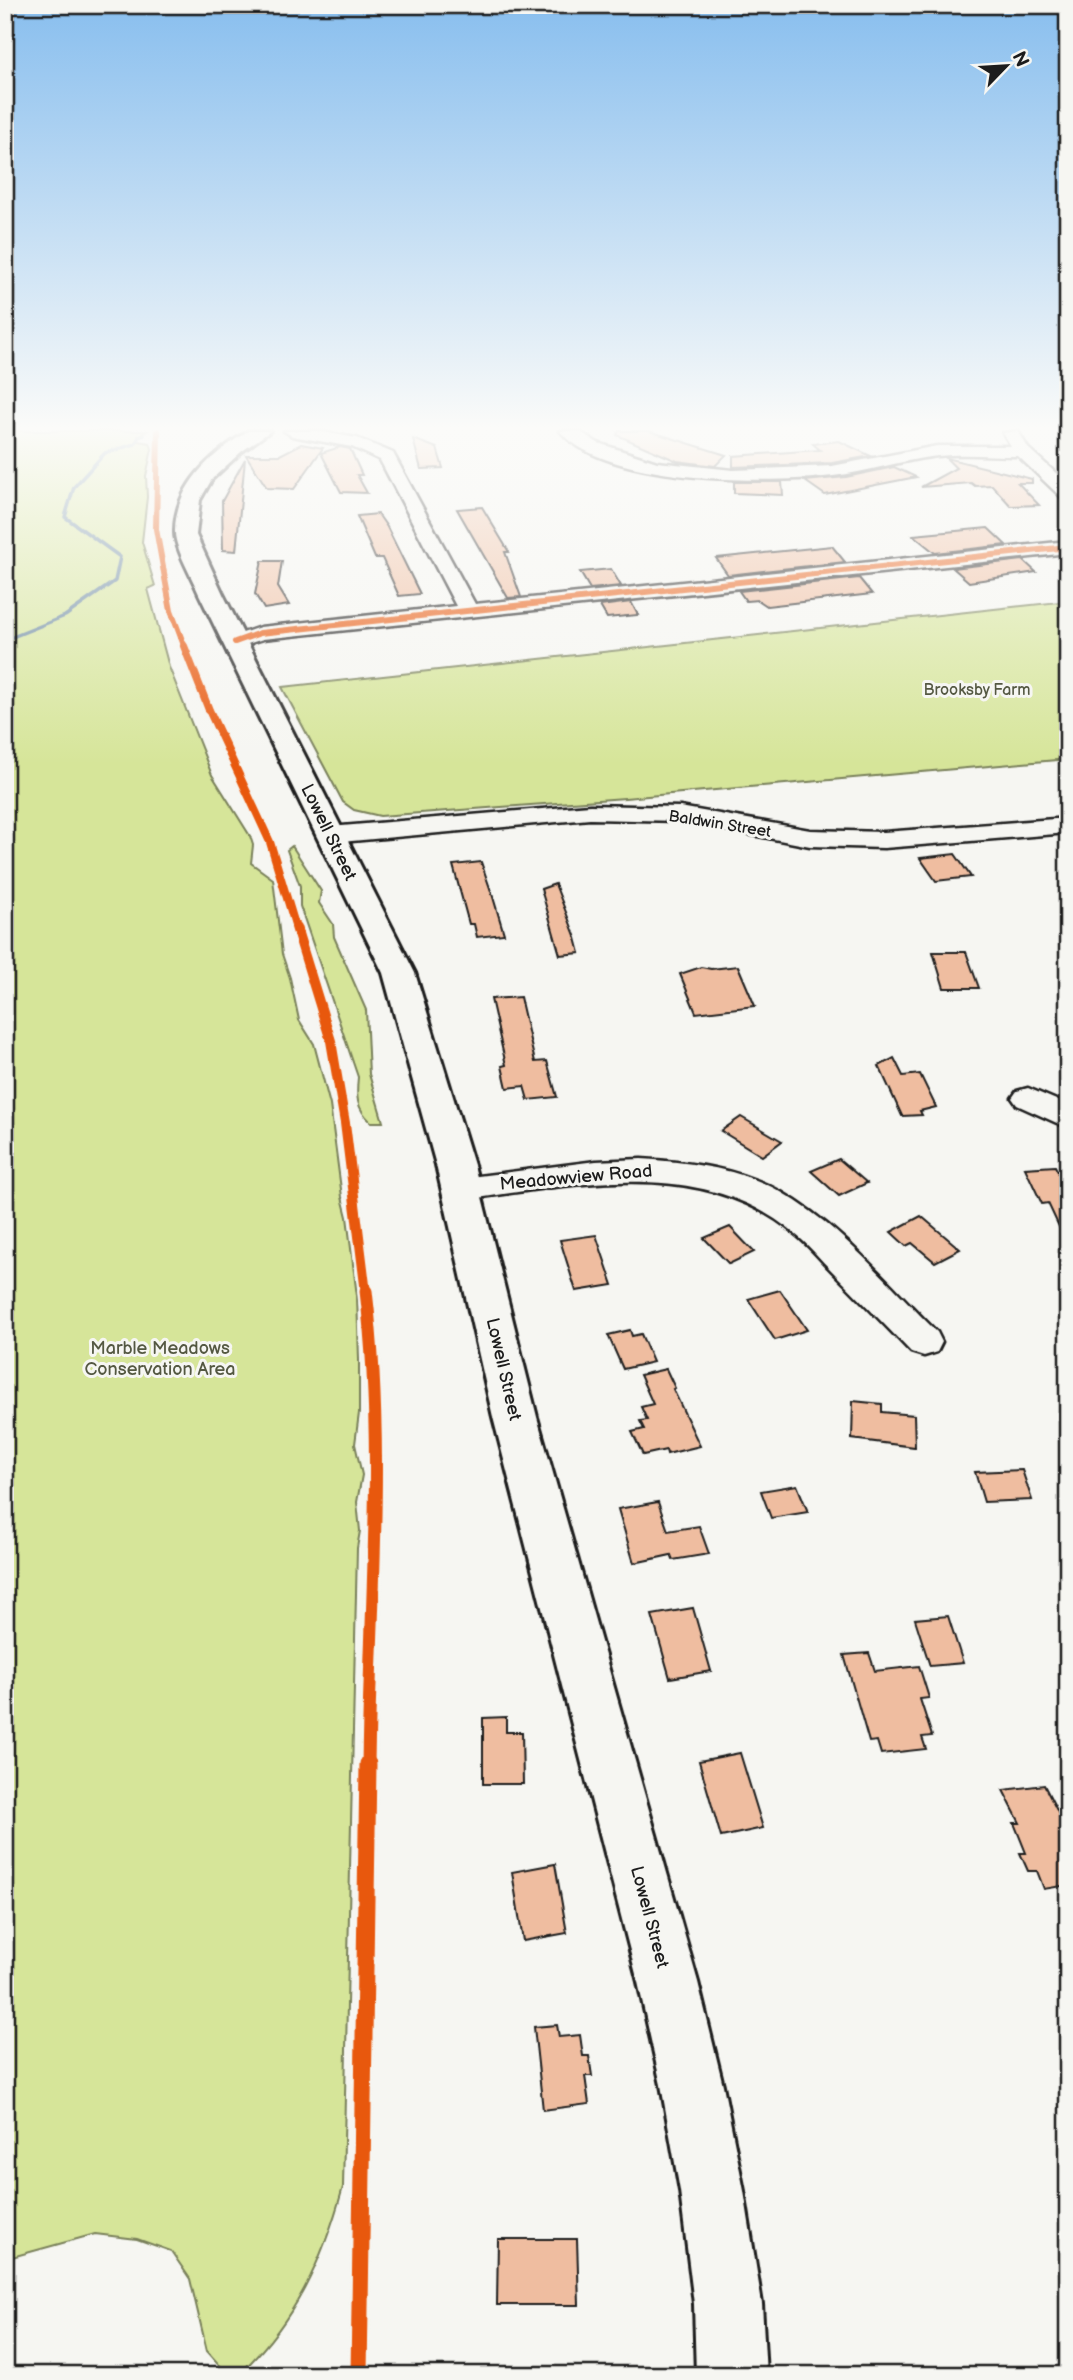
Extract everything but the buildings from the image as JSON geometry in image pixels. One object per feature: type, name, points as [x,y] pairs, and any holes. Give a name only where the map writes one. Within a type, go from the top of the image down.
[{"type":"main road","name":"Lowell Street","points":[[188,542],[399,973],[462,1189],[515,1417],[668,1982],[712,2191],[728,2304],[732,2375]]},
{"type":"street","points":[[432,542],[468,610]]},
{"type":"street","points":[[235,642],[269,644],[388,630],[468,610],[1068,547]]},
{"type":"street","name":"Baldwin Street","points":[[330,835],[590,812],[680,814],[810,838],[884,840],[1068,825]]},
{"type":"street","points":[[1028,1098],[1068,1118]]},
{"type":"street","name":"Meadowview Road","points":[[462,1189],[644,1168],[691,1172],[740,1185],[792,1213],[807,1225],[924,1342]]},
{"type":"green space","name":"Marble Meadows Conservation Area","points":[[5,542],[142,542],[155,586],[148,589],[169,667],[212,775],[250,836],[253,845],[251,863],[273,879],[282,954],[299,1020],[314,1044],[330,1105],[357,1296],[359,1413],[355,1444],[362,1475],[357,1502],[360,1531],[357,1548],[343,2187],[326,2240],[304,2288],[276,2334],[238,2375],[222,2368],[207,2351],[190,2279],[171,2251],[137,2239],[95,2234],[5,2259]]},
{"type":"green space","name":"Brooksby Farm","points":[[1068,601],[1068,759],[625,798],[380,816],[354,810],[343,802],[282,687]]},
{"type":"green space","points":[[292,846],[321,891],[319,903],[333,924],[334,937],[366,1010],[369,1074],[383,1122],[371,1122],[360,1107],[357,1096],[358,1077],[300,906],[300,886],[287,850]]},
{"type":"waterway","points":[[5,640],[65,616],[115,581],[120,557],[99,542]]},
{"type":"cycle path","points":[[158,542],[171,611],[209,710],[270,842],[331,1041],[345,1123],[370,1324],[375,1449],[359,2375]]},
{"type":"cycle path","points":[[235,642],[260,633],[1068,547]]}]
